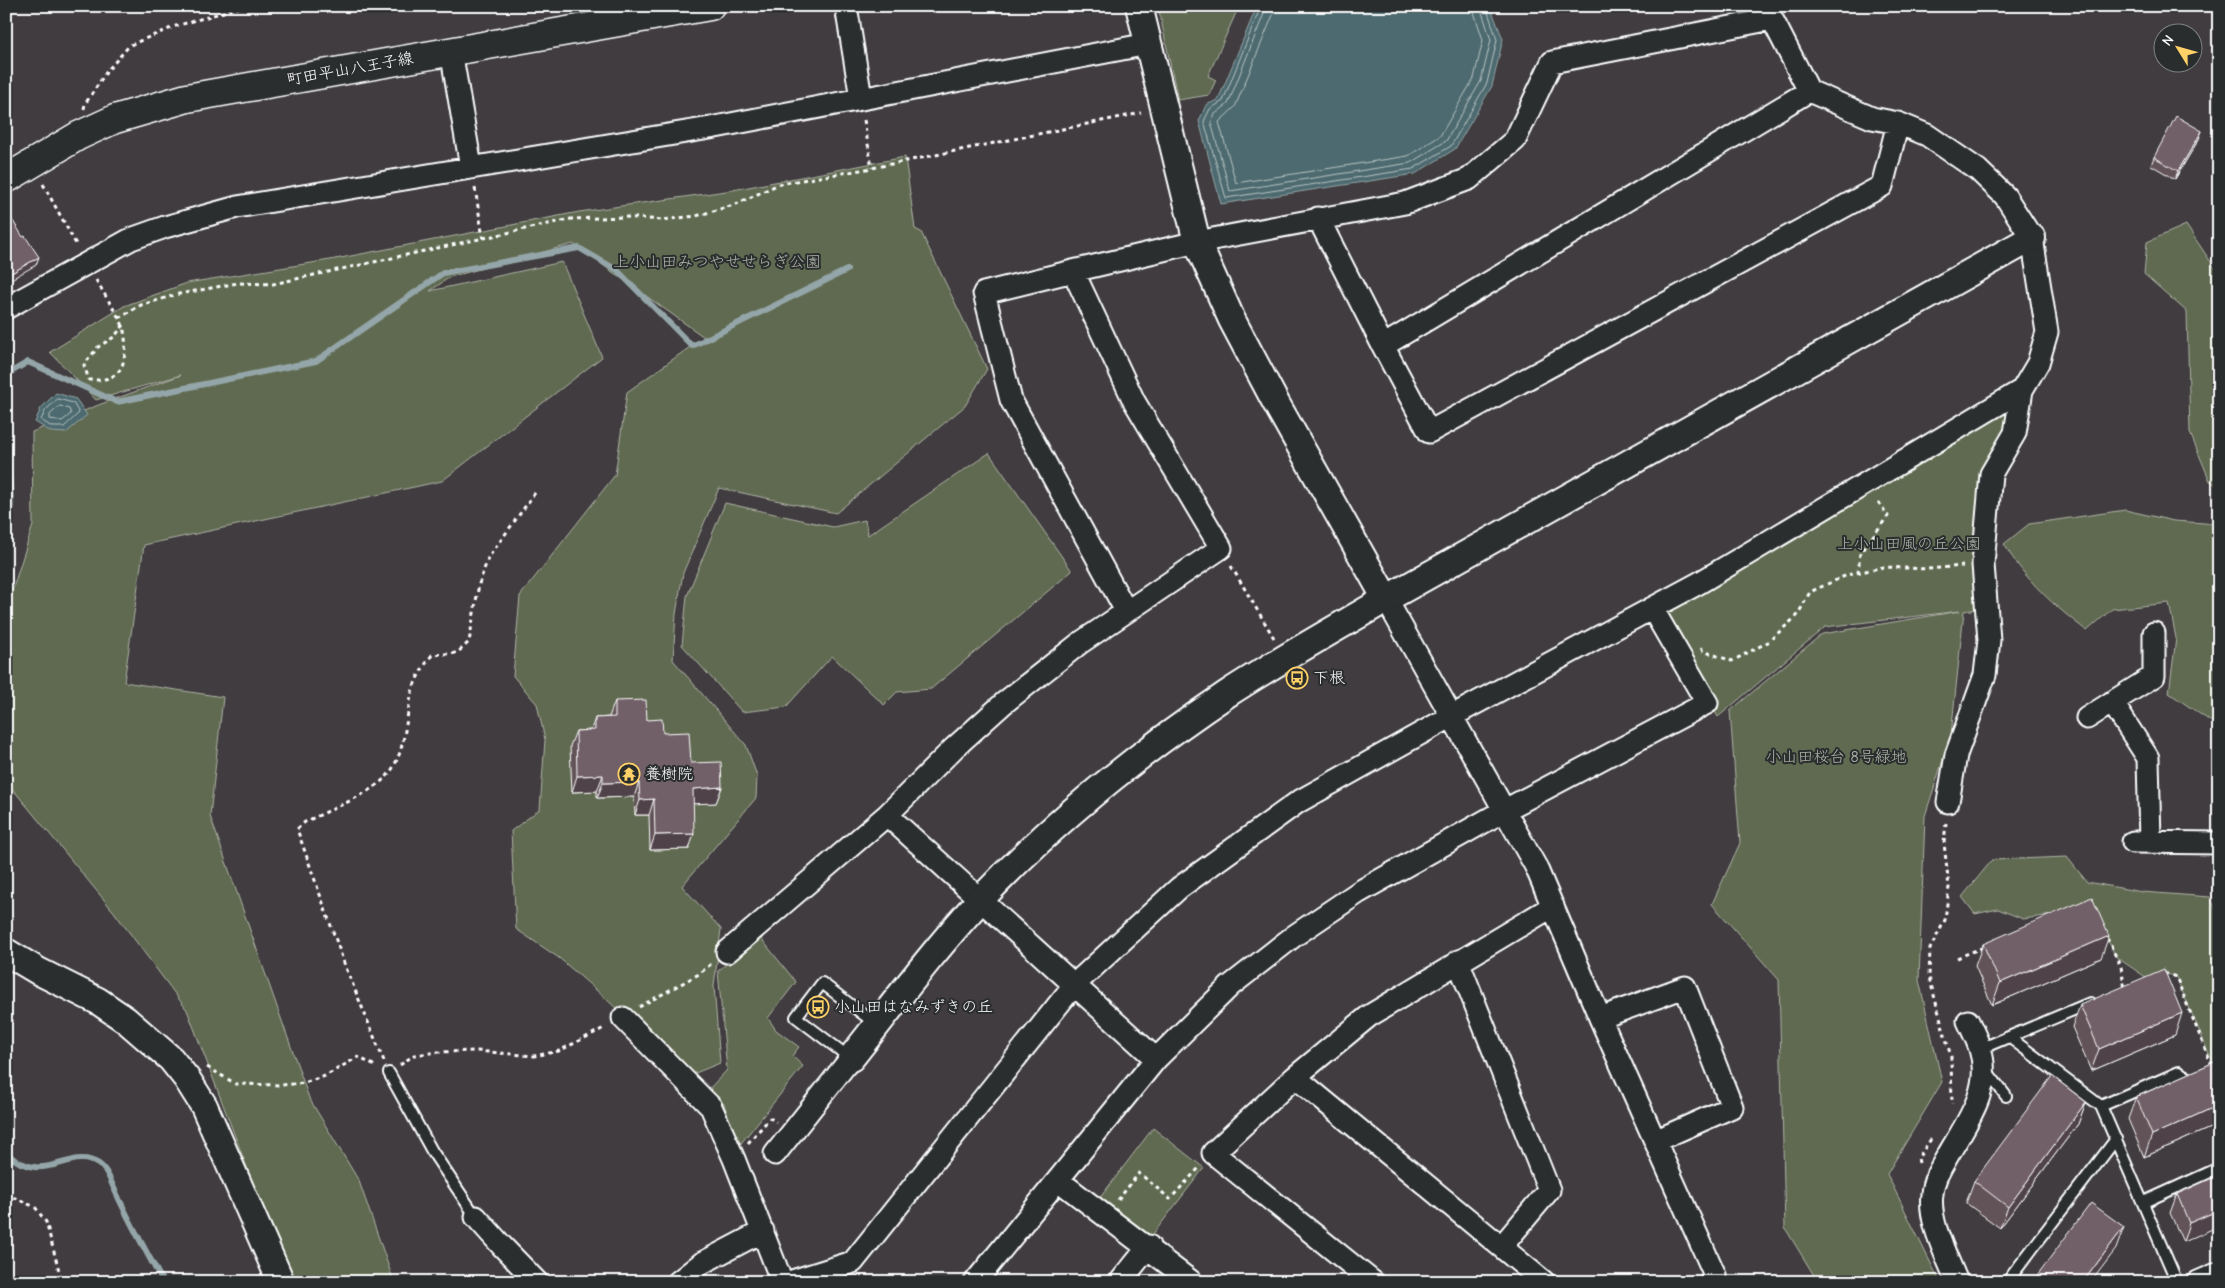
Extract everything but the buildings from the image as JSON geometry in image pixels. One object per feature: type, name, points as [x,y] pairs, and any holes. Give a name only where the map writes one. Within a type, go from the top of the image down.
[{"type":"main road","name":"町田平山八王子線","points":[[6,179],[78,136],[115,119],[187,98],[710,6]]},
{"type":"street","points":[[846,6],[861,98]]},
{"type":"street","points":[[1139,6],[1198,242],[1232,320],[1267,386],[1536,866],[1600,1018],[1715,1275],[1710,1282]]},
{"type":"street","points":[[1126,611],[1011,400],[984,292],[1198,242],[1405,203],[1469,179],[1515,140],[1552,62],[1769,12],[1809,91],[1872,118],[1898,123],[1927,135],[1978,170],[2005,196],[2032,238],[2047,332],[2038,363],[2022,390],[2016,433],[1991,474],[1984,564],[1989,640],[1985,675],[1956,755],[1948,802]]},
{"type":"street","points":[[6,308],[131,240],[164,227],[237,207],[710,128],[1148,44]]},
{"type":"street","points":[[451,51],[471,167]]},
{"type":"street","points":[[1383,346],[1809,91]]},
{"type":"street","points":[[1318,218],[1429,432],[1882,186],[1898,123]]},
{"type":"street","points":[[775,1154],[980,900],[1067,817],[1132,763],[1194,716],[1285,657],[1386,599],[2032,238]]},
{"type":"street","points":[[727,952],[887,815],[954,748],[1004,703],[1080,643],[1221,548],[1134,401],[1073,271]]},
{"type":"street","points":[[789,1282],[853,1262],[1074,985],[1180,888],[1298,802],[1707,578],[2022,390]]},
{"type":"street","points":[[976,1282],[1156,1059],[1230,986],[1294,936],[1359,892],[1505,810],[1706,703],[1652,608]]},
{"type":"street","points":[[2087,718],[2154,676],[2154,632]]},
{"type":"street","points":[[2112,702],[2148,758],[2141,842],[2219,843]]},
{"type":"street","points":[[887,815],[1156,1059]]},
{"type":"street","points":[[1373,1282],[1213,1153],[1295,1077],[1369,1016],[1458,961],[1553,906]]},
{"type":"street","points":[[6,952],[38,971],[98,1001],[126,1020],[172,1060],[204,1106],[281,1282]]},
{"type":"street","points":[[1458,961],[1549,1190],[1502,1246]]},
{"type":"street","points":[[1600,1018],[1685,988],[1732,1107],[1655,1141]]},
{"type":"street","points":[[623,1018],[711,1108],[734,1159],[782,1282]]},
{"type":"street","points":[[1957,1282],[1933,1212],[1931,1195],[1936,1176],[1973,1114],[1981,1091],[1982,1058],[1968,1021]]},
{"type":"street","points":[[1295,1077],[1544,1282]]},
{"type":"street","points":[[1058,1180],[1148,1246],[1192,1282]]},
{"type":"street","points":[[476,1217],[537,1282]]},
{"type":"street","points":[[678,1282],[702,1263],[763,1231]]},
{"type":"street","points":[[1120,1282],[1148,1246]]},
{"type":"street","points":[[2198,1282],[2219,1273]]},
{"type":"lane","points":[[851,1058],[796,1017],[822,983],[878,1025]]},
{"type":"lane","points":[[2006,1096],[1982,1058],[2009,1037],[2097,1000]]},
{"type":"lane","points":[[2009,1037],[2101,1106],[2177,1282]]},
{"type":"lane","points":[[2101,1106],[2179,1072],[2187,1077]]},
{"type":"lane","points":[[389,1073],[432,1151],[476,1217]]},
{"type":"lane","points":[[2007,1282],[2116,1139]]},
{"type":"lane","points":[[2144,1202],[2219,1168]]},
{"type":"path","points":[[78,136],[84,104],[107,71],[130,45],[176,26],[244,6]]},
{"type":"path","points":[[861,98],[872,168]]},
{"type":"path","points":[[119,318],[141,305],[179,294],[238,283],[273,284],[571,218],[625,217],[662,220],[696,216],[734,206],[779,184],[872,168],[1164,108]]},
{"type":"path","points":[[32,164],[86,264],[124,325],[124,359],[118,372],[104,380],[89,380],[84,366],[98,347],[114,337],[124,325]]},
{"type":"path","points":[[471,167],[483,238]]},
{"type":"path","points":[[1858,573],[1860,553],[1888,516],[1865,484]]},
{"type":"path","points":[[389,1073],[344,963],[297,829],[305,822],[371,788],[387,776],[398,760],[412,691],[420,671],[432,655],[457,653],[468,642],[478,584],[488,558],[537,490]]},
{"type":"path","points":[[1221,548],[1285,657]]},
{"type":"path","points":[[1698,644],[1704,651],[1732,661],[1768,642],[1797,616],[1810,592],[1847,575],[1884,568],[1928,569],[1984,564]]},
{"type":"path","points":[[1948,802],[1944,843],[1950,887],[1944,920],[1930,949],[1929,977],[1951,1058],[1952,1104],[1948,1111]]},
{"type":"path","points":[[2103,931],[2121,967],[2124,989],[2133,986]]},
{"type":"path","points":[[1957,958],[1984,947]]},
{"type":"path","points":[[389,1073],[414,1054],[477,1051],[534,1056],[559,1051],[623,1018],[644,1003],[699,974],[727,952]]},
{"type":"path","points":[[2159,977],[2167,974],[2176,977],[2214,1072]]},
{"type":"path","points":[[204,1064],[236,1084],[282,1085],[304,1083],[325,1076],[358,1056],[389,1073]]},
{"type":"path","points":[[2212,1067],[2219,1064]]},
{"type":"path","points":[[734,1159],[770,1118]]},
{"type":"path","points":[[1936,1132],[1918,1158],[1919,1168],[1936,1176]]},
{"type":"path","points":[[1106,1215],[1139,1173],[1170,1198],[1213,1153]]},
{"type":"path","points":[[6,1194],[35,1206],[46,1222],[62,1282]]},
{"type":"green space","points":[[1158,6],[1239,6],[1208,76],[1216,80],[1209,95],[1178,100]]},
{"type":"green space","name":"上小山田みつやせせらぎ公園","points":[[905,157],[915,229],[921,232],[987,369],[965,406],[836,513],[719,488],[683,573],[676,614],[673,660],[746,745],[757,776],[756,798],[682,886],[721,929],[714,986],[720,1063],[688,1076],[603,996],[559,958],[516,929],[511,831],[540,809],[545,740],[537,704],[513,676],[520,596],[615,475],[627,392],[704,337],[573,244],[450,277],[430,291],[562,262],[602,357],[442,481],[144,545],[124,682],[223,697],[210,816],[309,1098],[359,1181],[394,1282],[296,1282],[257,1194],[187,1010],[114,912],[6,781],[6,610],[33,525],[32,432],[181,375],[96,400],[50,352],[124,306],[187,283],[330,260],[579,212],[733,190]]},
{"type":"green space","points":[[2186,225],[2219,274],[2219,487],[2210,481],[2190,433],[2187,312],[2144,274],[2147,242]]},
{"type":"green space","name":"小山田桜台 8号緑地","points":[[2018,395],[2011,431],[1989,468],[1984,608],[1964,611],[1951,735],[1925,816],[1919,980],[1942,1082],[1887,1174],[1940,1282],[1818,1282],[1785,1228],[1779,980],[1712,904],[1740,843],[1730,711],[1822,634],[1960,611],[1825,627],[1718,717],[1657,610]]},
{"type":"green space","points":[[989,453],[1072,571],[931,689],[897,692],[884,705],[832,656],[786,707],[742,712],[682,645],[687,596],[725,503],[833,527],[865,520],[868,535]]},
{"type":"green space","points":[[2125,510],[2174,521],[2219,524],[2219,727],[2169,693],[2176,638],[2169,603],[2112,609],[2087,631],[2041,592],[2021,570],[2004,544],[2029,524]]},
{"type":"green space","points":[[2067,857],[2087,882],[2142,892],[2210,897],[2219,915],[2219,1085],[2216,1070],[2176,977],[2167,974],[2150,980],[2116,957],[2107,939],[2067,913],[2023,919],[1998,909],[1975,914],[1962,897],[1992,860]]},
{"type":"green space","points":[[759,936],[796,982],[768,1018],[776,1030],[799,1047],[792,1056],[803,1066],[738,1147],[724,1104],[707,1091],[727,1070],[718,971]]},
{"type":"green space","points":[[1153,1128],[1204,1168],[1150,1238],[1099,1199]]},
{"type":"water","points":[[1257,6],[1490,6],[1503,39],[1492,86],[1455,149],[1415,174],[1221,204],[1199,121],[1206,105],[1218,100]]},
{"type":"water","points":[[56,393],[76,399],[87,415],[66,433],[51,432],[35,422],[41,408]]},
{"type":"waterway","points":[[6,375],[28,362],[117,402],[316,361],[443,273],[579,248],[617,270],[692,346],[847,270]]},
{"type":"waterway","points":[[6,428],[11,506],[6,533]]},
{"type":"waterway","points":[[6,1153],[20,1163],[33,1167],[45,1167],[78,1159],[88,1160],[104,1168],[163,1282]]},
{"type":"place","name":"下根","points":[[1297,678]]},
{"type":"place","name":"養樹院","points":[[629,774]]},
{"type":"place","name":"小山田はなみずきの丘","points":[[818,1007]]},
{"type":"park label","name":"上小山田風の丘公園","points":[[1909,544]]}]
